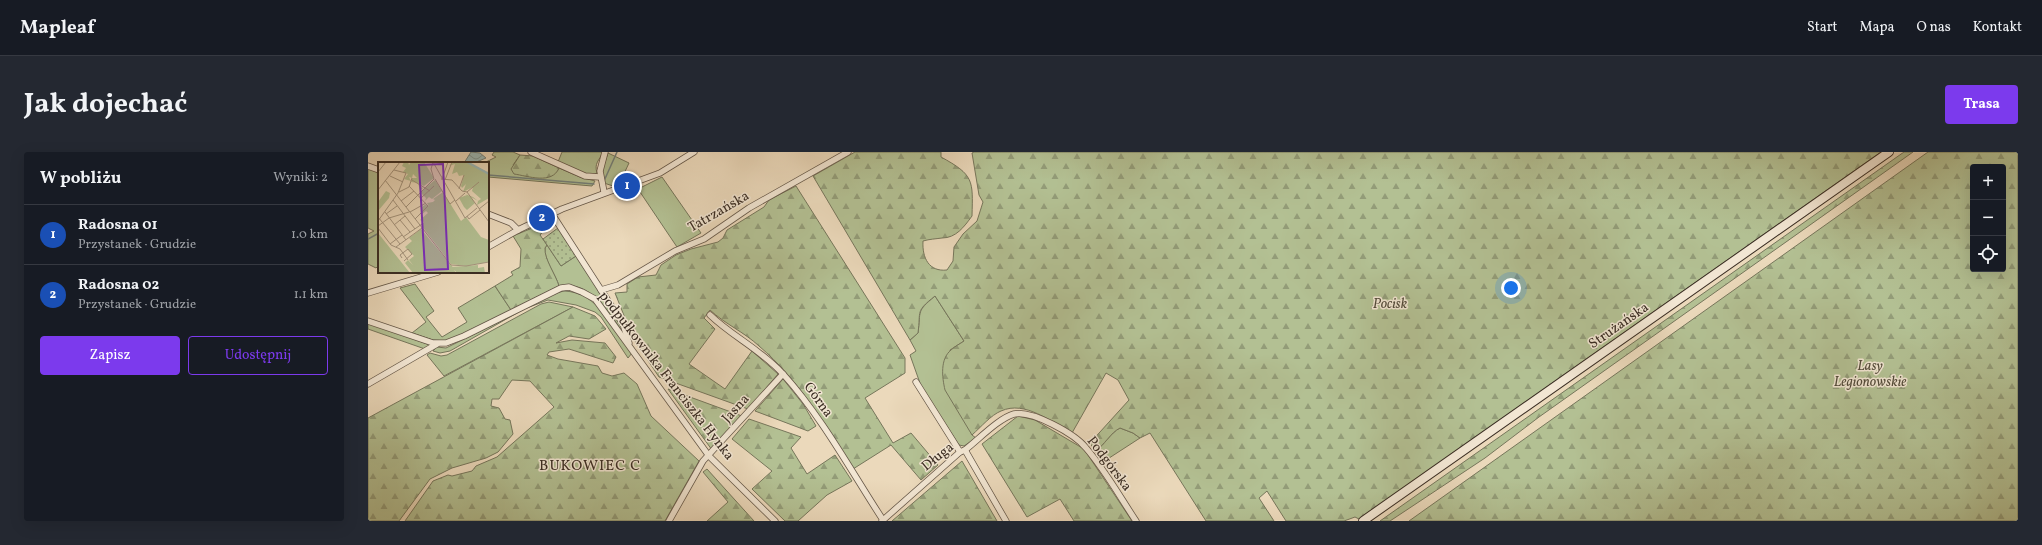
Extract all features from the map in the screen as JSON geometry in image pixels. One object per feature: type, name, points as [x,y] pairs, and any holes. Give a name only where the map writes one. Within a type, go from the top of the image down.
[{"type":"main road","name":"Strużańska","points":[[1363,521],[1889,152]]},
{"type":"street","points":[[531,152],[585,176],[600,177]]},
{"type":"street","points":[[604,192],[600,177],[605,152]]},
{"type":"street","points":[[489,246],[518,230],[552,214],[604,192],[653,176],[694,152]]},
{"type":"street","name":"Tatrzańska","points":[[601,290],[618,285],[676,250],[704,239],[749,208],[848,152]]},
{"type":"street","points":[[368,166],[378,170]]},
{"type":"street","points":[[489,214],[511,223],[518,230]]},
{"type":"street","points":[[552,214],[623,324],[629,344]]},
{"type":"street","points":[[368,293],[435,273]]},
{"type":"street","name":"podpułkownika Franciszka Hynka","points":[[437,344],[446,344],[464,336],[560,288],[569,288],[582,292],[595,299],[709,456],[775,521]]},
{"type":"street","name":"Górna","points":[[710,315],[720,325],[762,353],[783,374],[811,410],[882,520]]},
{"type":"street","points":[[368,321],[437,344]]},
{"type":"street","points":[[368,384],[437,344]]},
{"type":"street","name":"Jasna","points":[[669,521],[703,461],[783,374]]},
{"type":"street","points":[[916,382],[1006,521]]},
{"type":"street","name":"Podgórska","points":[[1013,414],[1023,413],[1038,417],[1085,447],[1136,521]]},
{"type":"street","name":"Długa","points":[[882,520],[962,451],[1004,419],[1013,414]]},
{"type":"green space","points":[[494,152],[513,152],[520,155],[513,165],[557,171],[559,168],[580,177],[595,181],[592,186],[489,177],[489,162],[486,162],[496,157],[492,155]]},
{"type":"green space","points":[[562,152],[603,152],[597,164],[597,173],[591,176],[558,162]]},
{"type":"green space","name":"Pocisk","points":[[855,152],[941,152],[941,157],[952,163],[966,174],[971,186],[972,216],[963,228],[956,234],[947,238],[923,241],[925,258],[928,263],[936,269],[947,270],[953,261],[954,247],[963,234],[977,221],[983,202],[979,195],[972,153],[974,152],[1881,152],[1359,519],[1355,517],[1344,521],[1286,521],[1267,491],[1259,498],[1274,521],[1206,521],[1150,433],[1140,438],[1133,433],[1120,428],[1116,430],[1102,446],[1095,451],[1090,443],[1129,400],[1118,380],[1106,373],[1072,433],[1038,414],[1019,408],[1010,408],[994,415],[972,435],[945,390],[943,380],[943,363],[947,354],[964,341],[935,296],[924,305],[920,312],[918,333],[910,340],[813,176]]},
{"type":"green space","points":[[1904,152],[1913,152],[1539,417],[1485,458],[1390,521],[1380,521]]},
{"type":"green space","name":"Lasy Legionowskie","points":[[1928,152],[2018,152],[2018,521],[1409,521]]},
{"type":"green space","points":[[608,153],[629,163],[622,178],[627,181],[613,186],[604,183],[602,171]]},
{"type":"green space","points":[[520,155],[533,156],[559,168],[556,173],[545,178],[514,174],[511,169]]},
{"type":"green space","points":[[368,168],[378,172],[378,266],[376,268],[368,264],[368,234],[374,231],[368,228]]},
{"type":"green space","points":[[662,177],[701,233],[677,247],[638,189]]},
{"type":"green space","points":[[796,186],[905,358],[905,373],[865,398],[893,443],[911,433],[938,465],[921,480],[891,445],[853,469],[799,388],[787,373],[753,341],[710,310],[704,318],[715,329],[689,364],[725,389],[752,351],[778,374],[748,409],[659,377],[633,338],[615,293],[627,292],[627,284],[638,277],[656,275],[661,265],[676,255],[691,249],[718,242],[723,238],[727,230],[764,207],[769,200]]},
{"type":"green space","points":[[542,224],[545,229],[540,235],[547,245],[545,248],[546,257],[559,286],[511,310],[495,286],[513,275],[511,272],[520,267],[521,249],[513,236]]},
{"type":"green space","points":[[558,228],[576,256],[561,266],[543,239]]},
{"type":"green space","points":[[547,245],[561,266],[576,256],[620,322],[624,334],[605,307],[590,293],[581,288],[559,286],[546,257],[545,248]]},
{"type":"green space","points":[[415,284],[434,311],[426,317],[442,337],[467,322],[458,308],[495,286],[511,310],[448,341],[433,340],[412,333],[426,322],[400,288]]},
{"type":"green space","points":[[564,291],[576,293],[596,304],[612,323],[632,353],[628,358],[601,317],[595,312],[576,305],[548,300],[524,309],[556,293]]},
{"type":"green space","points":[[935,296],[964,341],[950,350],[972,435],[976,438],[964,446],[959,445],[921,386],[910,355],[916,351],[910,340],[918,333],[920,312]]},
{"type":"green space","points":[[549,302],[573,307],[444,376],[427,355],[430,353],[441,356],[447,355],[541,304]]},
{"type":"green space","points":[[573,307],[595,316],[606,329],[589,339],[569,336],[556,343],[572,340],[605,343],[616,357],[613,363],[569,349],[549,352],[547,355],[558,359],[598,366],[602,373],[612,376],[624,373],[637,384],[651,416],[699,461],[665,521],[405,521],[433,481],[448,475],[452,476],[472,471],[476,466],[497,457],[554,407],[530,381],[512,380],[499,399],[492,399],[491,406],[499,408],[505,419],[510,420],[513,434],[498,452],[486,458],[452,468],[430,479],[399,521],[368,521],[368,418]]},
{"type":"green space","points":[[524,309],[450,351],[440,353],[433,351],[437,347],[446,348]]},
{"type":"green space","points":[[368,323],[430,345],[425,349],[368,329]]},
{"type":"green space","points":[[783,379],[803,404],[816,426],[808,431],[755,411]]},
{"type":"green space","points":[[668,389],[742,416],[712,450]]},
{"type":"green space","points":[[1018,416],[1035,420],[1084,449],[1132,521],[1074,521],[1060,499],[1027,517],[982,444]]},
{"type":"green space","points":[[749,419],[801,437],[791,448],[807,474],[835,455],[852,481],[827,495],[798,521],[785,521],[752,489],[772,471],[732,439]]},
{"type":"green space","points":[[1120,428],[1133,433],[1140,438],[1103,462],[1095,451],[1102,446],[1116,430]]},
{"type":"green space","points":[[962,461],[997,521],[892,521]]},
{"type":"green space","points":[[707,469],[754,521],[707,521],[728,502],[703,472]]},
{"type":"water","points":[[471,152],[480,153],[486,158],[476,162],[465,162]]},
{"type":"waterway","points":[[604,181],[617,152]]},
{"type":"waterway","points":[[489,175],[594,184]]},
{"type":"waterway","points":[[368,239],[378,234]]},
{"type":"place","name":"Radosna 01","points":[[627,186]]},
{"type":"place","name":"Radosna 02","points":[[542,218]]},
{"type":"district","name":"BUKOWIEC C","points":[[590,466]]}]
